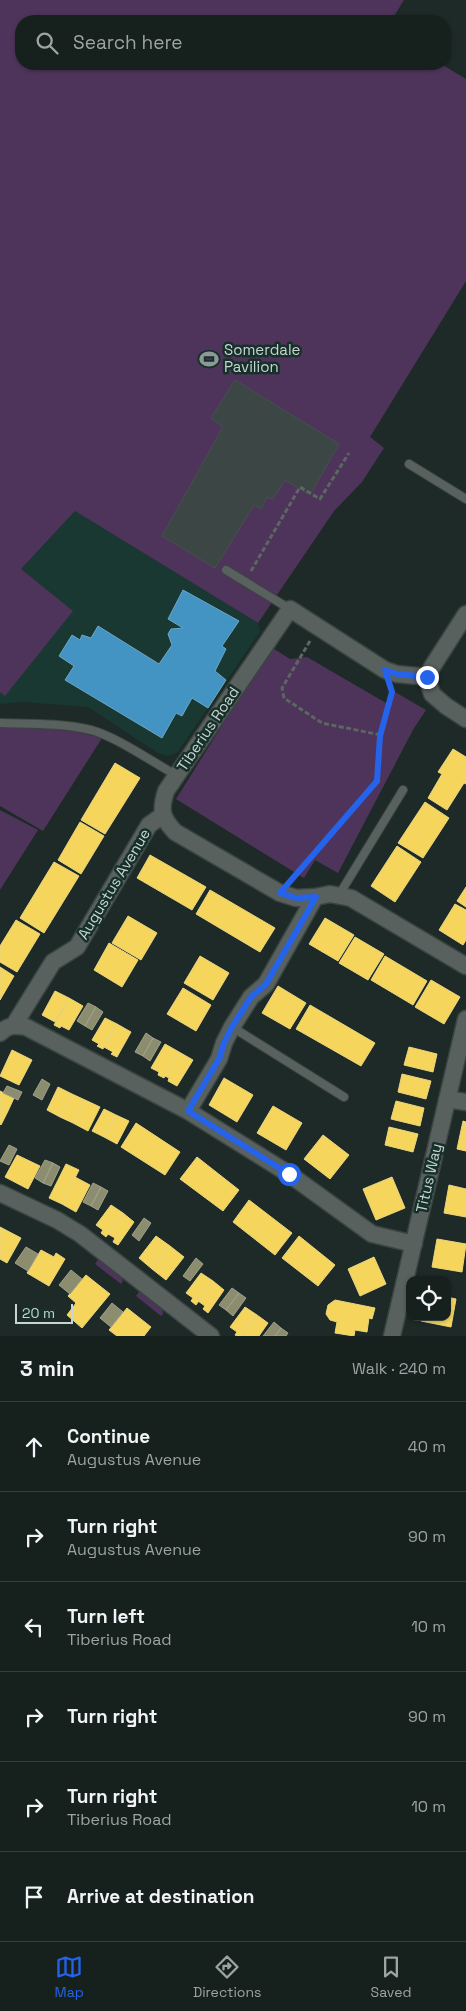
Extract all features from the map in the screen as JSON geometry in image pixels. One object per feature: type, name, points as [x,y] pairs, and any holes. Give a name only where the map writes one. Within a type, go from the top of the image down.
[{"type":"street","points":[[290,609],[385,670],[397,674],[427,677]]},
{"type":"street","name":"Tiberius Road","points":[[163,815],[163,802],[166,791],[290,609]]},
{"type":"street","points":[[466,614],[427,677],[432,694],[466,719]]},
{"type":"street","points":[[163,815],[166,822],[175,832],[280,893],[296,898],[330,894],[351,898],[466,966]]},
{"type":"street","name":"Augustus Avenue","points":[[7,1029],[52,962],[77,946],[149,825],[163,815]]},
{"type":"street","points":[[188,1111],[219,1059],[232,1027],[251,997],[266,984],[316,897]]},
{"type":"street","name":"Titus Way","points":[[392,1336],[466,1019]]},
{"type":"street","name":"Augustus Avenue","points":[[7,1029],[26,1027],[188,1111],[289,1174],[372,1234],[414,1244]]},
{"type":"street","points":[[447,1099],[466,1102]]},
{"type":"street","points":[[0,1193],[57,1220],[80,1234],[211,1336]]},
{"type":"lane","points":[[409,464],[466,499]]},
{"type":"lane","points":[[226,570],[290,609]]},
{"type":"lane","points":[[0,723],[63,726],[93,731],[114,740],[176,776]]},
{"type":"lane","points":[[340,895],[403,790]]},
{"type":"lane","points":[[232,1027],[344,1097]]},
{"type":"path","points":[[244,582],[300,487],[320,499],[349,453]]},
{"type":"path","points":[[319,628],[282,688],[284,698],[322,723],[380,736]]},
{"type":"path","points":[[280,893],[377,781],[380,736],[392,692],[385,670]]},
{"type":"shaded area","name":"Somerdale Pavilion","points":[[0,0],[404,0],[395,15],[15,15],[15,70],[451,70],[466,79],[466,281],[370,437],[384,448],[362,482],[334,511],[258,623],[75,511],[21,569],[73,611],[5,696],[0,692]]},
{"type":"shaded area","points":[[75,511],[258,623],[260,632],[177,753],[167,756],[158,753],[88,707],[23,702],[0,704],[0,591]]},
{"type":"shaded area","points":[[271,647],[290,659],[307,657],[386,703],[395,692],[426,710],[414,728],[338,873],[315,860],[304,878],[176,799]]},
{"type":"shaded area","points":[[0,720],[70,730],[102,738],[43,831],[0,806]]},
{"type":"shaded area","points":[[0,810],[38,830],[0,890]]},
{"type":"shaded area","points":[[98,1260],[104,1260],[121,1274],[123,1281],[121,1284],[95,1264]]},
{"type":"shaded area","points":[[139,1292],[144,1292],[162,1306],[163,1314],[161,1316],[136,1296]]},
{"type":"building: Homes","points":[[453,749],[466,757],[466,784],[464,783],[447,810],[428,798],[442,774],[438,772]]},
{"type":"building: Homes","points":[[115,763],[140,778],[105,834],[81,820]]},
{"type":"building: Homes","points":[[425,802],[449,818],[423,858],[398,843]]},
{"type":"building: Homes","points":[[80,822],[104,836],[81,874],[58,860]]},
{"type":"building: Homes","points":[[397,846],[421,862],[395,902],[371,886]]},
{"type":"building: Homes","points":[[150,855],[206,887],[192,910],[137,878]]},
{"type":"building: Homes","points":[[54,862],[79,876],[44,933],[20,918]]},
{"type":"building: Homes","points":[[466,887],[466,907],[457,901]]},
{"type":"building: Homes","points":[[210,890],[275,928],[260,952],[196,914]]},
{"type":"building: Homes","points":[[455,904],[466,910],[466,940],[463,945],[439,930]]},
{"type":"building: Homes","points":[[128,916],[157,933],[141,960],[112,943]]},
{"type":"building: Homes","points":[[325,918],[354,935],[338,961],[309,944]]},
{"type":"building: Homes","points":[[16,920],[40,934],[17,972],[0,962],[0,946]]},
{"type":"building: Homes","points":[[355,937],[384,954],[368,980],[339,963]]},
{"type":"building: Homes","points":[[109,943],[138,960],[122,987],[94,970]]},
{"type":"building: Homes","points":[[200,956],[229,973],[213,1000],[184,983]]},
{"type":"building: Homes","points":[[385,956],[427,981],[413,1005],[371,980]]},
{"type":"building: Homes","points":[[0,967],[14,976],[0,1000]]},
{"type":"building: Homes","points":[[431,980],[460,997],[444,1024],[415,1007]]},
{"type":"building: Homes","points":[[278,986],[306,1003],[290,1029],[262,1013]]},
{"type":"building: Homes","points":[[183,988],[211,1005],[196,1031],[167,1014]]},
{"type":"building: Homes","points":[[55,991],[69,998],[55,1022],[42,1015]]},
{"type":"building: Homes","points":[[69,998],[83,1006],[69,1030],[54,1025]]},
{"type":"building: Homes","points":[[310,1005],[375,1043],[361,1066],[296,1029]]},
{"type":"building: Homes","points":[[105,1018],[117,1024],[103,1049],[92,1040]]},
{"type":"building: Homes","points":[[117,1024],[131,1032],[117,1057],[111,1054],[113,1052],[104,1047]]},
{"type":"building: Homes","points":[[165,1044],[179,1052],[164,1078],[158,1075],[159,1072],[151,1068]]},
{"type":"building: Homes","points":[[409,1047],[437,1054],[433,1072],[404,1065]]},
{"type":"building: Homes","points":[[12,1050],[32,1060],[19,1085],[0,1076]]},
{"type":"building: Homes","points":[[179,1052],[193,1060],[177,1086],[168,1081],[169,1078],[165,1076]]},
{"type":"building: Homes","points":[[402,1074],[431,1081],[426,1099],[398,1092]]},
{"type":"building: Homes","points":[[224,1078],[253,1095],[237,1122],[209,1105]]},
{"type":"building: Homes","points":[[58,1087],[72,1094],[60,1117],[47,1110]]},
{"type":"building: Homes","points":[[0,1091],[14,1098],[8,1111],[0,1107]]},
{"type":"building: Homes","points":[[72,1094],[85,1100],[73,1123],[60,1117]]},
{"type":"building: Homes","points":[[85,1100],[100,1107],[88,1131],[73,1123]]},
{"type":"building: Homes","points":[[396,1101],[424,1108],[420,1126],[391,1119]]},
{"type":"building: Homes","points":[[273,1106],[302,1123],[286,1150],[257,1133]]},
{"type":"building: Homes","points":[[0,1107],[8,1111],[1,1125],[0,1124]]},
{"type":"building: Homes","points":[[104,1109],[116,1115],[104,1137],[92,1131]]},
{"type":"building: Homes","points":[[116,1115],[129,1121],[117,1144],[104,1137]]},
{"type":"building: Homes","points":[[463,1121],[466,1122],[466,1151],[457,1149]]},
{"type":"building: Homes","points":[[136,1123],[180,1152],[165,1175],[121,1147]]},
{"type":"building: Homes","points":[[389,1127],[418,1134],[413,1152],[385,1145]]},
{"type":"building: Homes","points":[[323,1135],[349,1155],[330,1179],[304,1159]]},
{"type":"building: Homes","points":[[17,1155],[40,1166],[28,1189],[5,1177]]},
{"type":"building: Homes","points":[[197,1157],[239,1190],[223,1211],[180,1179]]},
{"type":"building: Homes","points":[[66,1164],[79,1170],[62,1204],[49,1198]]},
{"type":"building: Homes","points":[[75,1177],[90,1185],[76,1212],[62,1204]]},
{"type":"building: Homes","points":[[392,1177],[405,1208],[376,1220],[363,1189]]},
{"type":"building: Homes","points":[[449,1185],[466,1189],[466,1217],[444,1213]]},
{"type":"building: Homes","points":[[249,1200],[292,1233],[275,1255],[233,1222]]},
{"type":"building: Homes","points":[[111,1205],[123,1213],[106,1237],[101,1233],[103,1230],[96,1225]]},
{"type":"building: Homes","points":[[123,1213],[134,1222],[118,1245],[113,1242],[115,1238],[108,1234]]},
{"type":"building: Homes","points":[[0,1227],[21,1238],[7,1263],[0,1259]]},
{"type":"building: Homes","points":[[156,1236],[170,1246],[152,1269],[139,1258]]},
{"type":"building: Homes","points":[[299,1236],[335,1265],[318,1286],[282,1258]]},
{"type":"building: Homes","points":[[437,1239],[466,1244],[462,1272],[432,1267]]},
{"type":"building: Homes","points":[[170,1246],[184,1257],[166,1280],[152,1269]]},
{"type":"building: Homes","points":[[41,1250],[54,1257],[56,1253],[65,1259],[49,1286],[27,1273]]},
{"type":"building: Homes","points":[[374,1257],[386,1284],[360,1296],[348,1269]]},
{"type":"building: Homes","points":[[201,1273],[213,1281],[196,1305],[191,1301],[193,1298],[186,1293]]},
{"type":"building: Homes","points":[[86,1275],[110,1294],[82,1328],[67,1315],[76,1303],[68,1296]]},
{"type":"building: Homes","points":[[213,1281],[224,1290],[208,1313],[203,1309],[205,1306],[198,1301]]},
{"type":"building: Homes","points":[[451,1298],[456,1299],[451,1327],[421,1321],[451,1321]]},
{"type":"building: Homes","points":[[335,1300],[375,1308],[372,1319],[369,1318],[367,1332],[355,1330],[354,1336],[335,1333],[337,1322],[330,1320],[326,1314],[328,1305]]},
{"type":"building: Homes","points":[[245,1307],[257,1315],[242,1336],[237,1336],[235,1335],[237,1332],[230,1327]]},
{"type":"building: Homes","points":[[127,1308],[151,1327],[144,1336],[117,1336],[109,1330]]},
{"type":"building: Homes","points":[[257,1315],[268,1323],[259,1336],[242,1335]]},
{"type":"building: Schools","points":[[183,590],[239,621],[222,646],[226,649],[215,671],[226,680],[208,708],[192,698],[182,716],[176,713],[162,738],[65,680],[74,666],[59,656],[72,635],[80,640],[82,635],[91,638],[98,626],[159,664],[172,645],[168,634],[171,629],[183,628],[168,619]]},
{"type":"building: Industry","points":[[88,1003],[96,1007],[85,1026],[77,1021]]},
{"type":"building: Industry","points":[[96,1007],[103,1012],[92,1030],[85,1026]]},
{"type":"building: Industry","points":[[146,1033],[153,1038],[143,1056],[135,1052]]},
{"type":"building: Industry","points":[[153,1038],[161,1042],[150,1061],[143,1056]]},
{"type":"building: Industry","points":[[42,1079],[50,1084],[42,1100],[33,1095]]},
{"type":"building: Industry","points":[[7,1086],[22,1092],[18,1100],[3,1093]]},
{"type":"building: Industry","points":[[9,1145],[17,1149],[9,1165],[0,1161]]},
{"type":"building: Industry","points":[[45,1160],[53,1163],[43,1183],[35,1178]]},
{"type":"building: Industry","points":[[53,1163],[60,1167],[51,1186],[43,1183]]},
{"type":"building: Industry","points":[[93,1183],[101,1187],[91,1206],[83,1202]]},
{"type":"building: Industry","points":[[101,1187],[108,1191],[98,1210],[91,1206]]},
{"type":"building: Industry","points":[[144,1218],[151,1223],[139,1241],[132,1235]]},
{"type":"building: Industry","points":[[26,1247],[38,1254],[28,1271],[15,1263]]},
{"type":"building: Industry","points":[[196,1258],[203,1264],[190,1281],[183,1276]]},
{"type":"building: Industry","points":[[71,1270],[82,1279],[70,1294],[59,1285]]},
{"type":"building: Industry","points":[[232,1288],[239,1293],[226,1310],[219,1305]]},
{"type":"building: Industry","points":[[239,1293],[246,1298],[233,1316],[226,1310]]},
{"type":"building: Industry","points":[[112,1303],[123,1312],[111,1327],[100,1318]]},
{"type":"building: Industry","points":[[274,1322],[281,1328],[275,1336],[263,1336]]},
{"type":"building: Industry","points":[[281,1328],[288,1333],[286,1336],[275,1336]]},
{"type":"building: Other","points":[[235,380],[339,444],[310,495],[285,480],[273,499],[267,497],[261,509],[254,505],[215,568],[162,536],[223,427],[211,418]]},
{"type":"place","name":"Somerdale Pavilion","points":[[209,359]]},
{"type":"route","points":[[289,1174],[188,1111],[219,1059],[232,1027],[251,997],[266,984],[316,897],[296,898],[280,893],[377,781],[380,736],[392,692],[385,670],[397,674],[427,677]]}]
